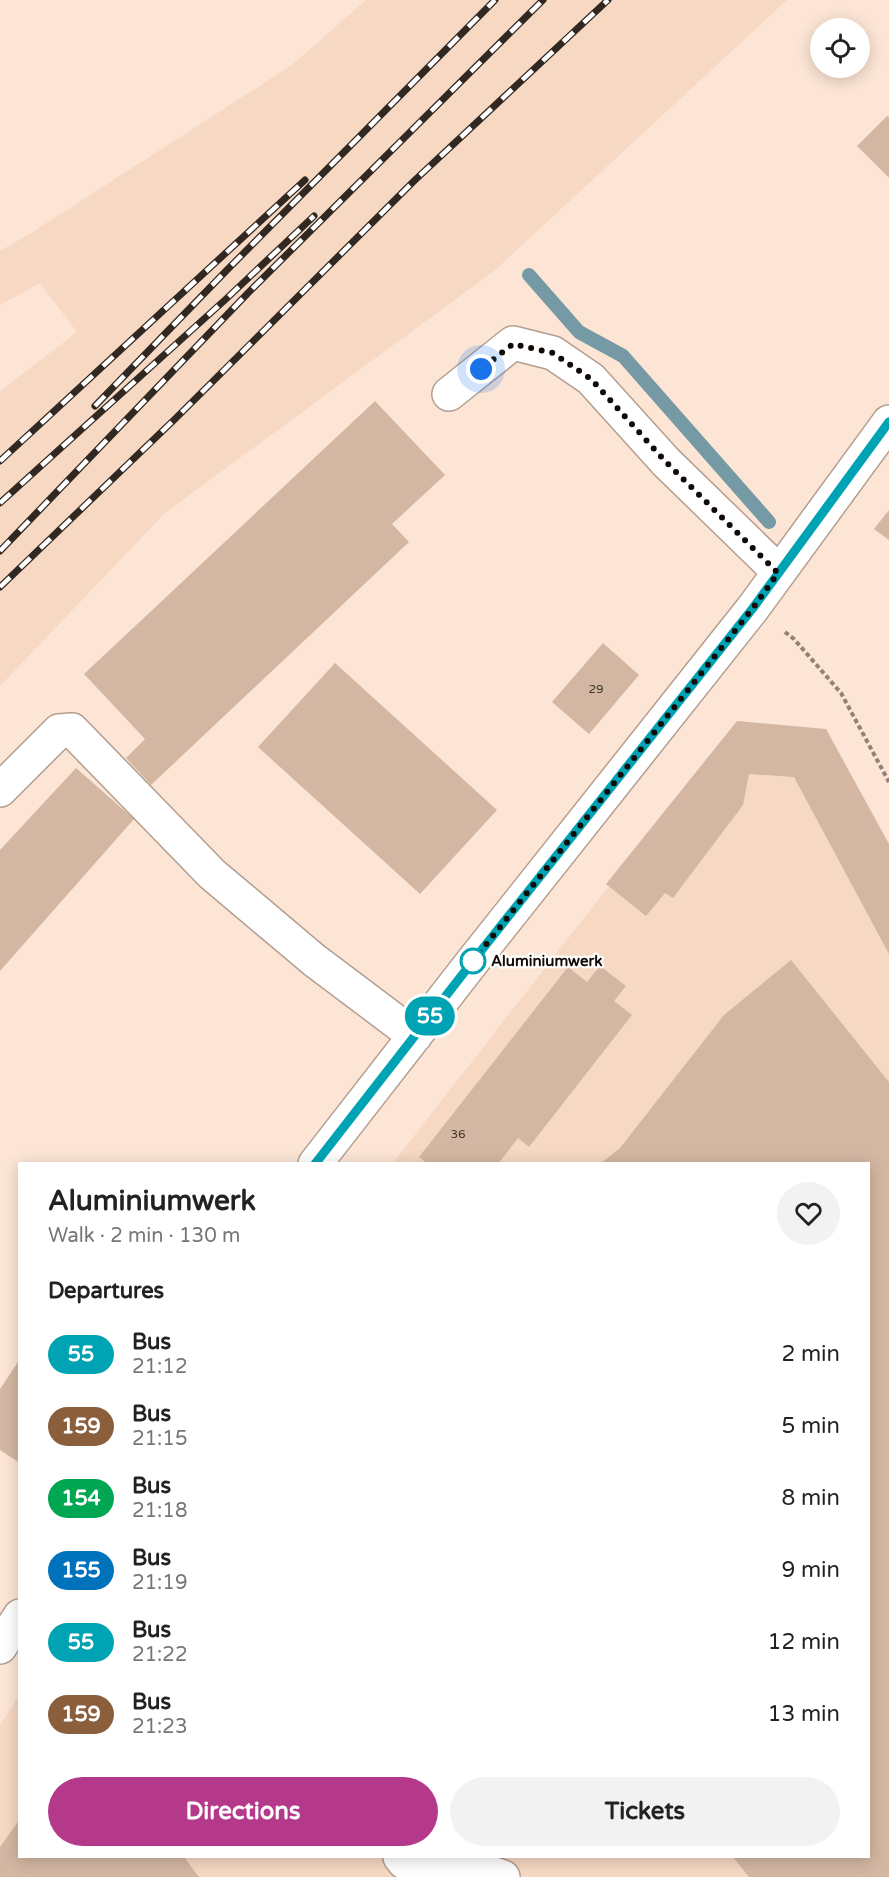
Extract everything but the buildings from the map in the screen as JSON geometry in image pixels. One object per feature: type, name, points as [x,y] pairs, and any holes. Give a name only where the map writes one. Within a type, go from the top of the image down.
[{"type":"street","points":[[449,394],[513,344],[553,353],[591,379],[666,462],[778,573]]},
{"type":"street","points":[[317,1162],[753,608],[889,422]]},
{"type":"street","points":[[0,790],[59,731],[72,730],[212,874],[314,960],[415,1036]]},
{"type":"street","points":[[0,1647],[18,1619]]},
{"type":"street","points":[[401,1858],[404,1862],[460,1862],[502,1877]]},
{"type":"path","points":[[753,608],[794,639],[841,693],[889,782]]},
{"type":"shaded area","points":[[366,0],[787,0],[494,271],[165,513],[0,686],[0,391],[77,332],[40,283],[0,305],[0,251],[292,65]]},
{"type":"shaded area","points":[[819,757],[889,882],[889,1877],[0,1877],[0,1725],[18,1698],[18,1858],[870,1858],[870,1162],[394,1162],[709,758]]},
{"type":"waterway","points":[[529,275],[579,332],[623,356],[769,522]]},
{"type":"railway","points":[[95,406],[495,0]]},
{"type":"railway","points":[[0,551],[248,293],[543,0]]},
{"type":"railway","points":[[0,587],[175,419],[415,180],[608,0]]},
{"type":"railway","points":[[0,461],[305,180]]},
{"type":"railway","points":[[0,503],[226,299],[314,216]]},
{"type":"bus line","name":"55","points":[[317,1162],[753,608],[889,422]]},
{"type":"place","name":"Aluminiumwerk","points":[[473,961]]},
{"type":"route","points":[[473,961],[753,608],[778,573],[666,462],[591,379],[553,353],[513,344],[481,369]]}]
